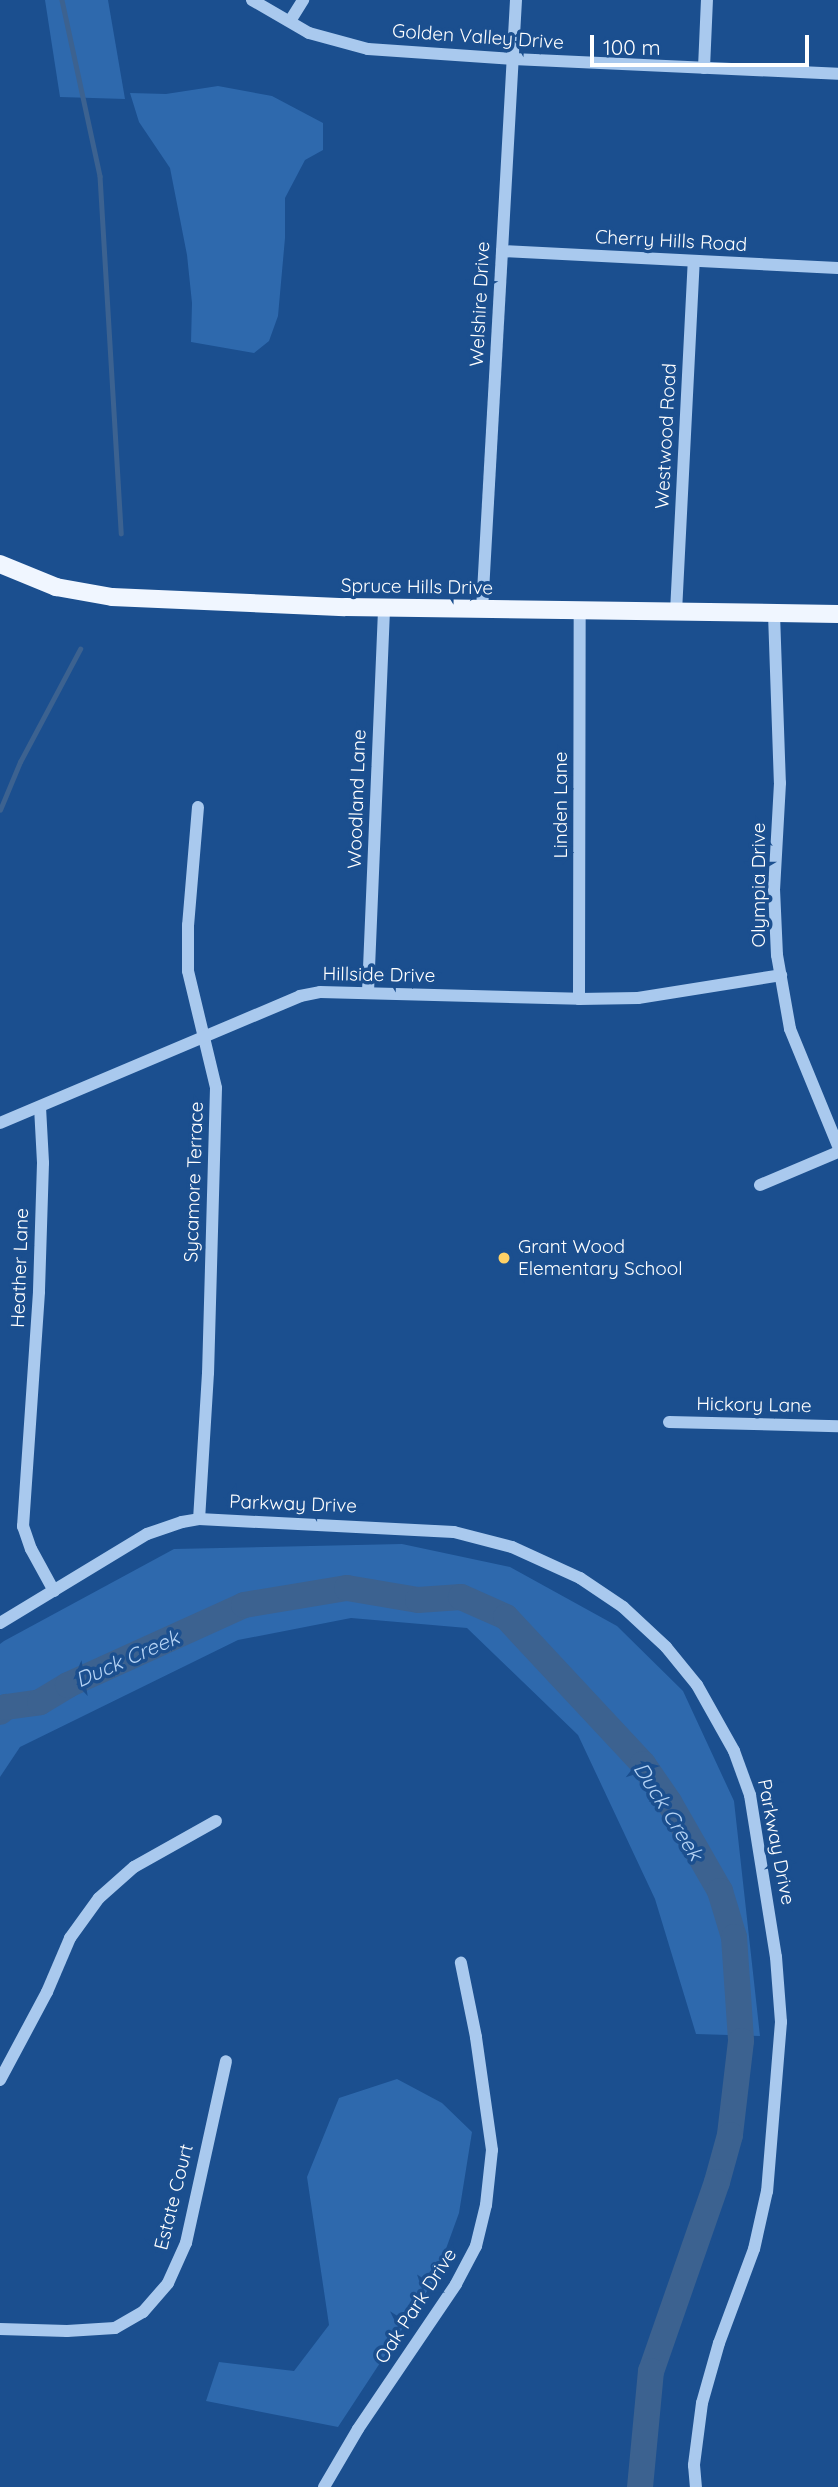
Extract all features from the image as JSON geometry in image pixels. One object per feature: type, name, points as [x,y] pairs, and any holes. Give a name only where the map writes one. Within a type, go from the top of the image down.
[{"type":"main road","name":"Spruce Hills Drive","points":[[0,565],[56,587],[112,597],[482,610],[838,614]]},
{"type":"street","name":"Golden Valley Drive","points":[[251,0],[309,33],[368,49],[513,60],[838,74]]},
{"type":"street","points":[[290,21],[303,0]]},
{"type":"street","name":"Welshire Drive","points":[[482,610],[516,0]]},
{"type":"street","points":[[704,68],[707,0]]},
{"type":"street","name":"Cherry Hills Road","points":[[502,251],[838,268]]},
{"type":"street","name":"Westwood Road","points":[[676,612],[694,262]]},
{"type":"street","name":"Woodland Lane","points":[[368,992],[384,607]]},
{"type":"street","name":"Linden Lane","points":[[579,999],[580,611]]},
{"type":"street","name":"Olympia Drive","points":[[774,614],[780,783],[774,889],[781,975],[789,1029],[838,1146]]},
{"type":"street","name":"Sycamore Terrace","points":[[198,807],[187,925],[188,971],[216,1088],[208,1373],[199,1520]]},
{"type":"street","name":"Hillside Drive","points":[[0,1123],[300,996],[320,992],[579,999],[662,996],[781,975]]},
{"type":"street","name":"Heather Lane","points":[[40,1107],[43,1163],[39,1292],[23,1525],[31,1549],[54,1591]]},
{"type":"street","points":[[760,1185],[838,1152]]},
{"type":"street","name":"Hickory Lane","points":[[669,1422],[838,1426]]},
{"type":"street","name":"Parkway Drive","points":[[0,1623],[147,1534],[182,1522],[199,1520],[454,1532],[486,1539],[543,1559],[580,1578],[623,1607],[666,1647],[697,1685],[734,1751],[750,1795],[771,1916],[781,2022],[779,2078],[767,2191],[754,2249],[719,2343],[702,2403],[694,2465],[696,2487]]},
{"type":"street","points":[[0,2081],[47,1992],[70,1938],[99,1898],[134,1867],[216,1821]]},
{"type":"street","name":"Oak Park Drive","points":[[324,2487],[358,2429],[456,2284],[476,2246],[486,2206],[492,2150],[476,2037],[461,1963]]},
{"type":"street","name":"Estate Court","points":[[0,2329],[67,2331],[115,2328],[143,2312],[168,2283],[187,2243],[226,2061]]},
{"type":"shaded area","points":[[45,0],[108,0],[125,99],[60,97]]},
{"type":"shaded area","points":[[218,86],[272,96],[323,123],[323,150],[305,160],[285,198],[285,238],[278,316],[269,341],[254,353],[191,342],[192,303],[187,255],[170,168],[139,122],[130,93],[166,94]]},
{"type":"shaded area","points":[[402,1544],[510,1567],[617,1626],[683,1691],[734,1801],[760,2036],[696,2034],[655,1899],[578,1735],[467,1628],[351,1618],[238,1640],[20,1747],[0,1777],[0,1644],[4,1641],[174,1549]]},
{"type":"shaded area","points":[[397,2079],[442,2103],[472,2132],[459,2213],[435,2279],[338,2427],[206,2401],[219,2362],[294,2371],[329,2325],[307,2177],[339,2098]]},
{"type":"waterway","points":[[62,0],[100,176],[121,533]]},
{"type":"waterway","points":[[0,810],[20,762],[80,649]]},
{"type":"waterway","name":"Duck Creek","points":[[0,1712],[6,1707],[40,1702],[68,1685],[244,1605],[347,1588],[418,1600],[461,1597],[506,1617],[643,1764],[669,1802],[720,1891],[734,1937],[741,2041],[730,2135],[717,2182],[651,2371],[640,2487]]},
{"type":"waterway","points":[[0,1698],[6,1707]]},
{"type":"place","name":"Grant Wood Elementary School","points":[[504,1258]]}]
